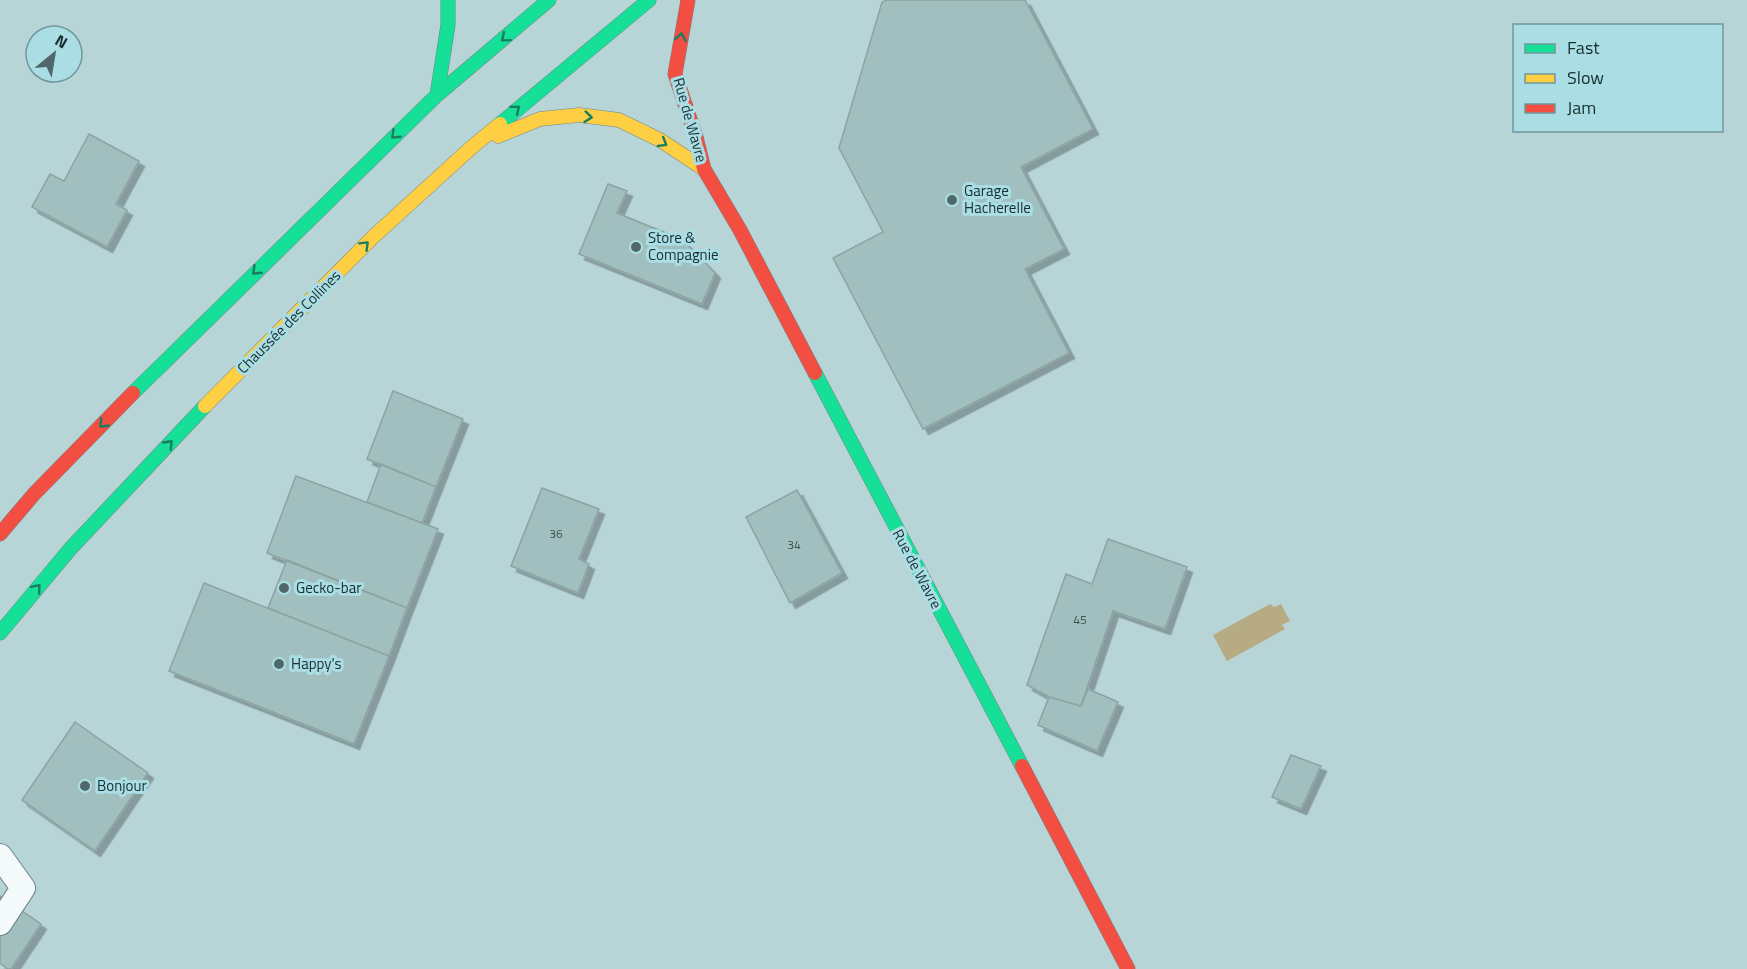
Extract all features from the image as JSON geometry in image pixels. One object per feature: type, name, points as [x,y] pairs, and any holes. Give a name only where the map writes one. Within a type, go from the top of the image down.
[{"type":"main road","points":[[437,95],[448,25],[448,0]]},
{"type":"main road","points":[[0,534],[34,494],[164,361],[437,95],[549,0]]},
{"type":"main road","name":"Chaussée des Collines","points":[[0,633],[71,548],[217,394],[373,237],[472,147],[649,0]]},
{"type":"main road","name":"Rue de Wavre","points":[[688,0],[675,74],[705,170],[745,240],[1128,969]]},
{"type":"main road","name":"Rue de Wavre","points":[[472,147],[540,119],[579,115],[619,120],[660,140],[705,170]]},
{"type":"lane","points":[[0,856],[23,888],[0,922]]},
{"type":"shaded area","points":[[1270,604],[1274,607],[1281,604],[1290,621],[1282,625],[1285,629],[1227,661],[1213,635]]},
{"type":"building","name":"Garage Hacherelle","points":[[887,0],[1025,0],[1093,129],[1021,167],[1064,249],[1025,269],[1069,353],[923,429],[833,258],[883,232],[839,148],[882,2]]},
{"type":"building","points":[[89,134],[139,161],[116,204],[127,210],[107,247],[32,207],[50,174],[64,181]]},
{"type":"building","name":"Store & Compagnie","points":[[608,184],[627,191],[617,213],[683,240],[715,273],[702,304],[579,254]]},
{"type":"building","points":[[393,391],[463,419],[436,487],[367,459]]},
{"type":"building","points":[[381,464],[436,487],[422,523],[367,502]]},
{"type":"building","points":[[296,476],[438,529],[407,608],[267,553]]},
{"type":"building","points":[[542,488],[599,509],[579,559],[589,564],[578,593],[511,566]]},
{"type":"building","points":[[797,490],[842,573],[790,603],[746,517]]},
{"type":"building","points":[[1108,539],[1187,567],[1165,629],[1113,611],[1081,706],[1049,697],[1027,685],[1066,574],[1092,584]]},
{"type":"building","points":[[287,560],[407,608],[389,656],[268,608]]},
{"type":"building","name":"Happy's","points":[[204,583],[389,656],[354,744],[169,671]]},
{"type":"building","points":[[1088,689],[1118,702],[1097,751],[1038,725],[1049,697],[1081,706]]},
{"type":"building","name":"Bonjour","points":[[75,722],[148,773],[95,851],[22,800]]},
{"type":"building","points":[[1291,755],[1321,766],[1301,809],[1272,797]]},
{"type":"building","points":[[0,896],[41,924],[11,969],[0,963]]},
{"type":"traffic: fast","points":[[437,95],[448,25],[448,0]]},
{"type":"traffic: fast","points":[[133,393],[437,95],[549,0]]},
{"type":"traffic: fast","points":[[500,124],[649,0]]},
{"type":"traffic: fast","points":[[815,373],[1022,766]]},
{"type":"traffic: fast","points":[[0,633],[71,548],[205,406]]},
{"type":"traffic: slow","points":[[498,136],[540,119],[579,115],[619,120],[660,140],[704,169]]},
{"type":"traffic: slow","points":[[205,406],[373,237],[500,124]]},
{"type":"traffic: jam","points":[[688,0],[675,74],[704,169],[740,230],[815,373]]},
{"type":"traffic: jam","points":[[0,534],[34,494],[133,393]]},
{"type":"traffic: jam","points":[[1022,766],[1128,969]]},
{"type":"place","name":"Garage Hacherelle","points":[[952,200]]},
{"type":"place","name":"Store & Compagnie","points":[[636,247]]},
{"type":"place","name":"Gecko-bar","points":[[284,588]]},
{"type":"place","name":"Happy's","points":[[279,664]]},
{"type":"place","name":"Bonjour","points":[[85,786]]}]
